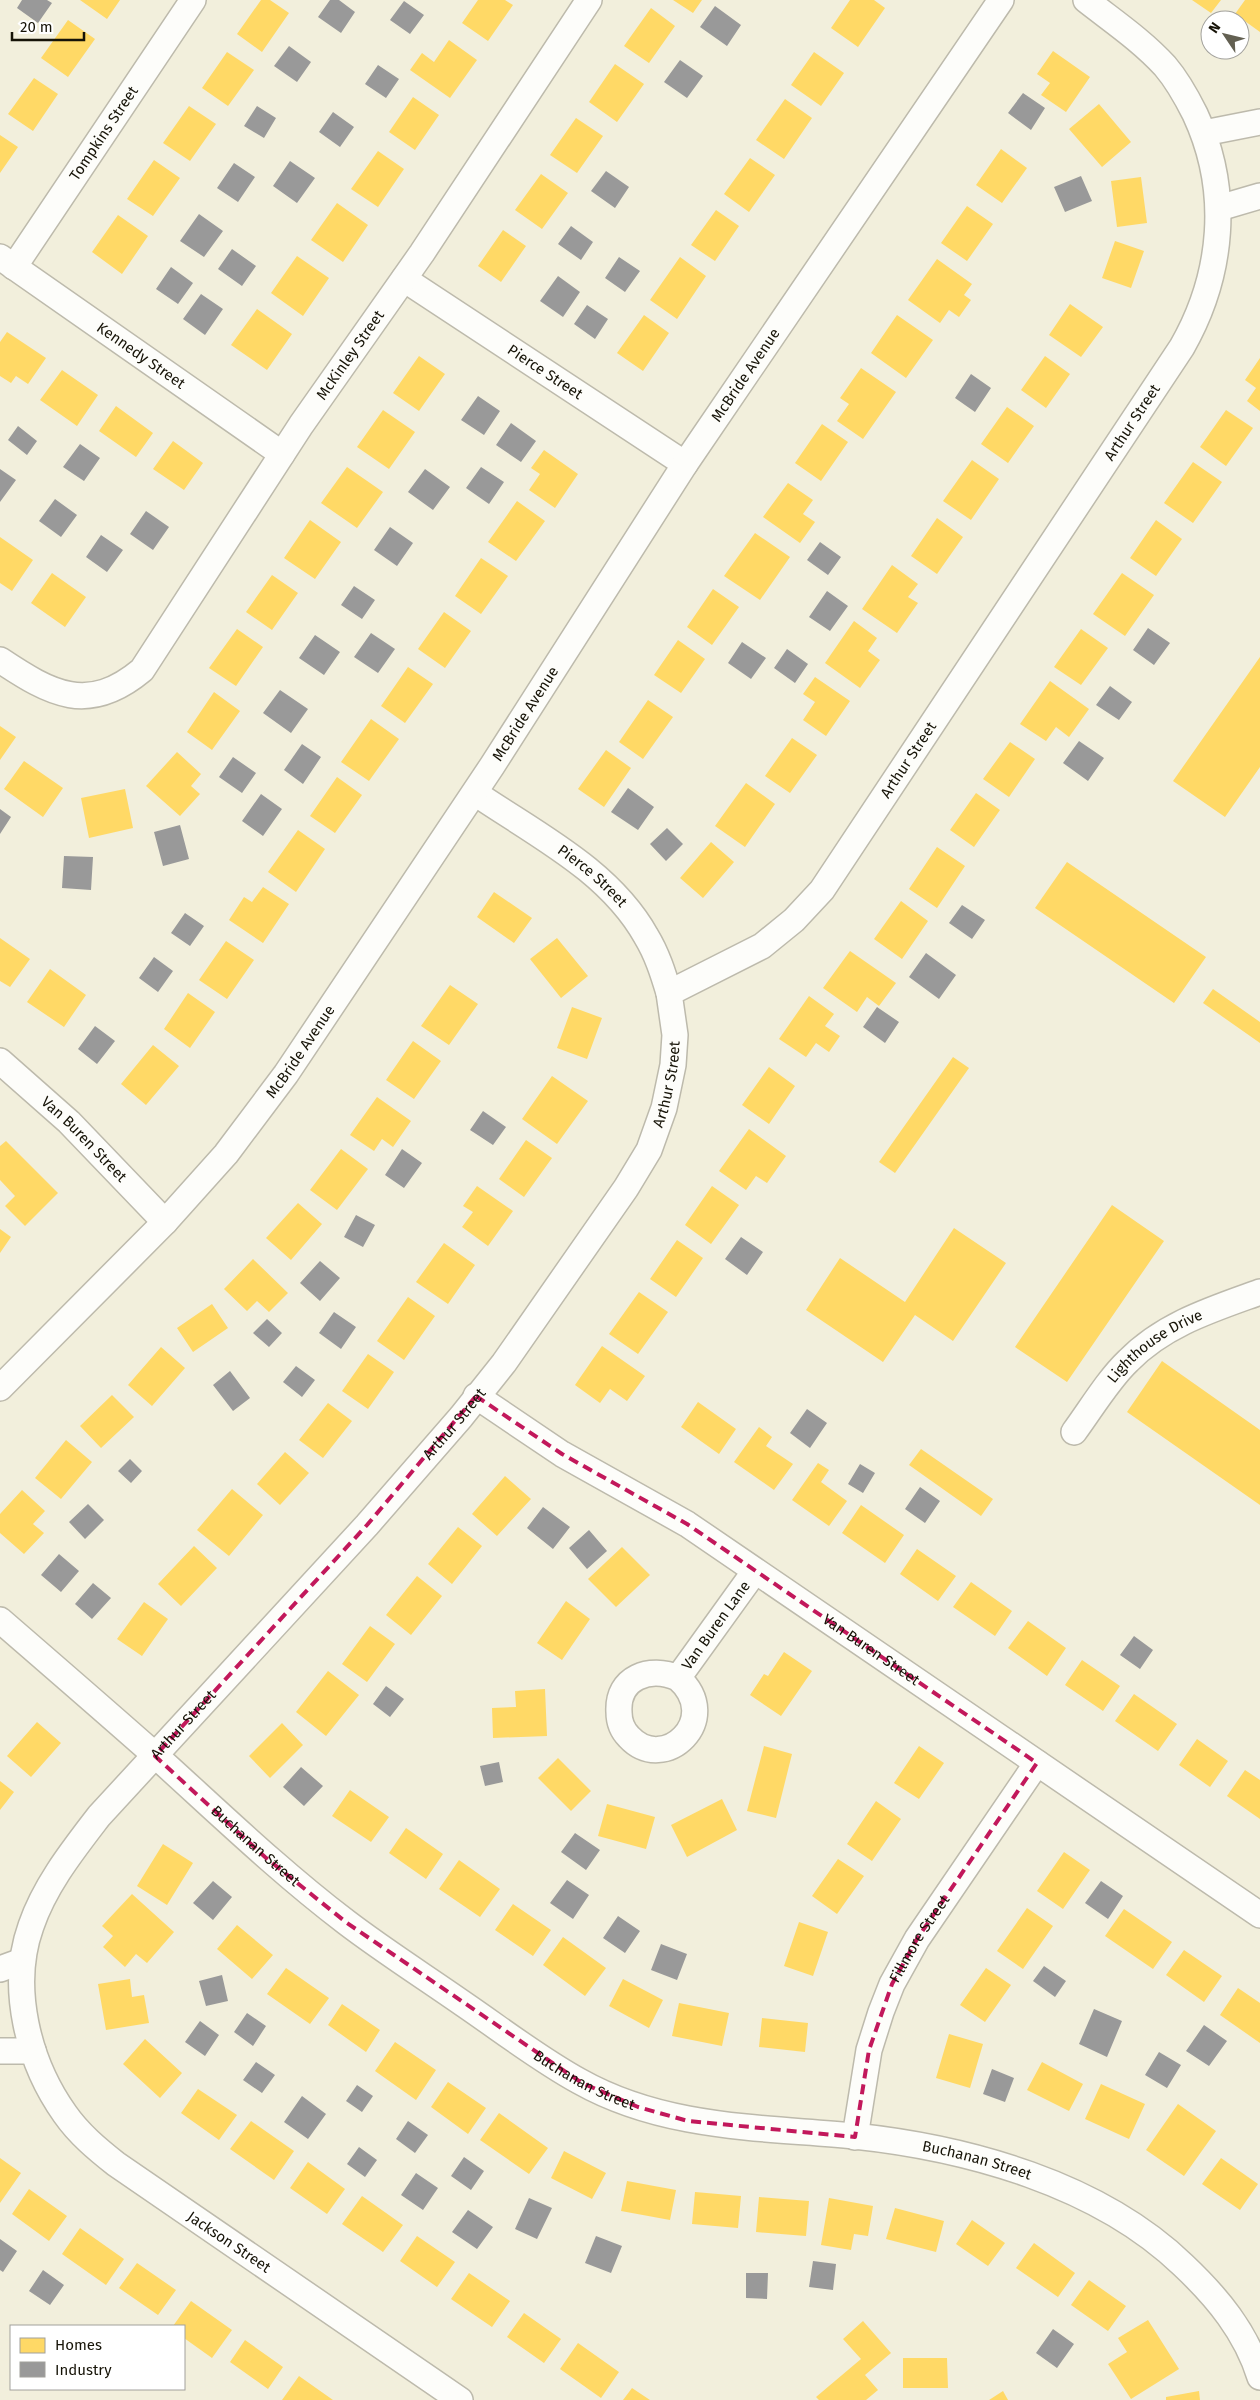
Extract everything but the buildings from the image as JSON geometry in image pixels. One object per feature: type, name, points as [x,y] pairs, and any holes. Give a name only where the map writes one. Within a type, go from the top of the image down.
[{"type":"street","name":"Tompkins Street","points":[[7,262],[193,0]]},
{"type":"street","name":"McKinley Street","points":[[0,660],[45,688],[61,693],[83,695],[99,693],[130,680],[142,670],[153,656],[282,454],[404,279],[589,0]]},
{"type":"street","name":"McBride Avenue","points":[[0,1388],[165,1222],[226,1154],[286,1074],[474,792],[685,464],[1001,0]]},
{"type":"street","name":"Arthur Street","points":[[28,1937],[44,1896],[73,1850],[99,1816],[367,1525],[504,1362],[621,1196],[648,1150],[664,1108],[673,1065],[675,1035],[669,993],[762,946],[794,920],[822,890],[1182,348],[1194,325],[1212,276],[1217,246],[1219,208],[1215,174],[1204,133],[1188,99],[1166,68],[1137,38],[1086,0]]},
{"type":"street","points":[[1204,133],[1260,122]]},
{"type":"street","points":[[1219,208],[1260,196]]},
{"type":"street","name":"Kennedy Street","points":[[7,262],[282,454]]},
{"type":"street","name":"Pierce Street","points":[[404,279],[685,464]]},
{"type":"street","name":"Pierce Street","points":[[474,792],[583,866],[613,892],[646,936],[660,965],[669,993]]},
{"type":"street","name":"Van Buren Street","points":[[0,1061],[69,1122],[125,1178],[165,1222]]},
{"type":"street","name":"Lighthouse Drive","points":[[1074,1432],[1127,1361],[1156,1338],[1196,1315],[1260,1292]]},
{"type":"street","name":"Van Buren Street","points":[[476,1396],[562,1454],[687,1524],[1260,1915]]},
{"type":"street","name":"Van Buren Lane","points":[[678,1678],[755,1571]]},
{"type":"street","name":"Buchanan Street","points":[[0,1620],[155,1756],[266,1857],[347,1923],[547,2062],[582,2083],[638,2107],[688,2121],[910,2144],[966,2156],[1021,2173],[1089,2200],[1135,2226],[1170,2252],[1208,2290],[1238,2326],[1254,2349],[1260,2377]]},
{"type":"street","name":"Fillmore Street","points":[[856,2137],[869,2050],[880,2012],[892,1984],[917,1939],[1037,1763]]},
{"type":"street","name":"Jackson Street","points":[[28,1937],[11,1965],[32,2051],[48,2087],[65,2114],[97,2150],[460,2400]]},
{"type":"street","points":[[0,2051],[32,2051]]},
{"type":"highlighted area","points":[[476,1396],[562,1454],[687,1524],[1037,1763],[917,1939],[892,1984],[869,2050],[855,2137],[688,2121],[638,2107],[582,2083],[347,1923],[265,1857],[155,1756],[367,1525]]}]
